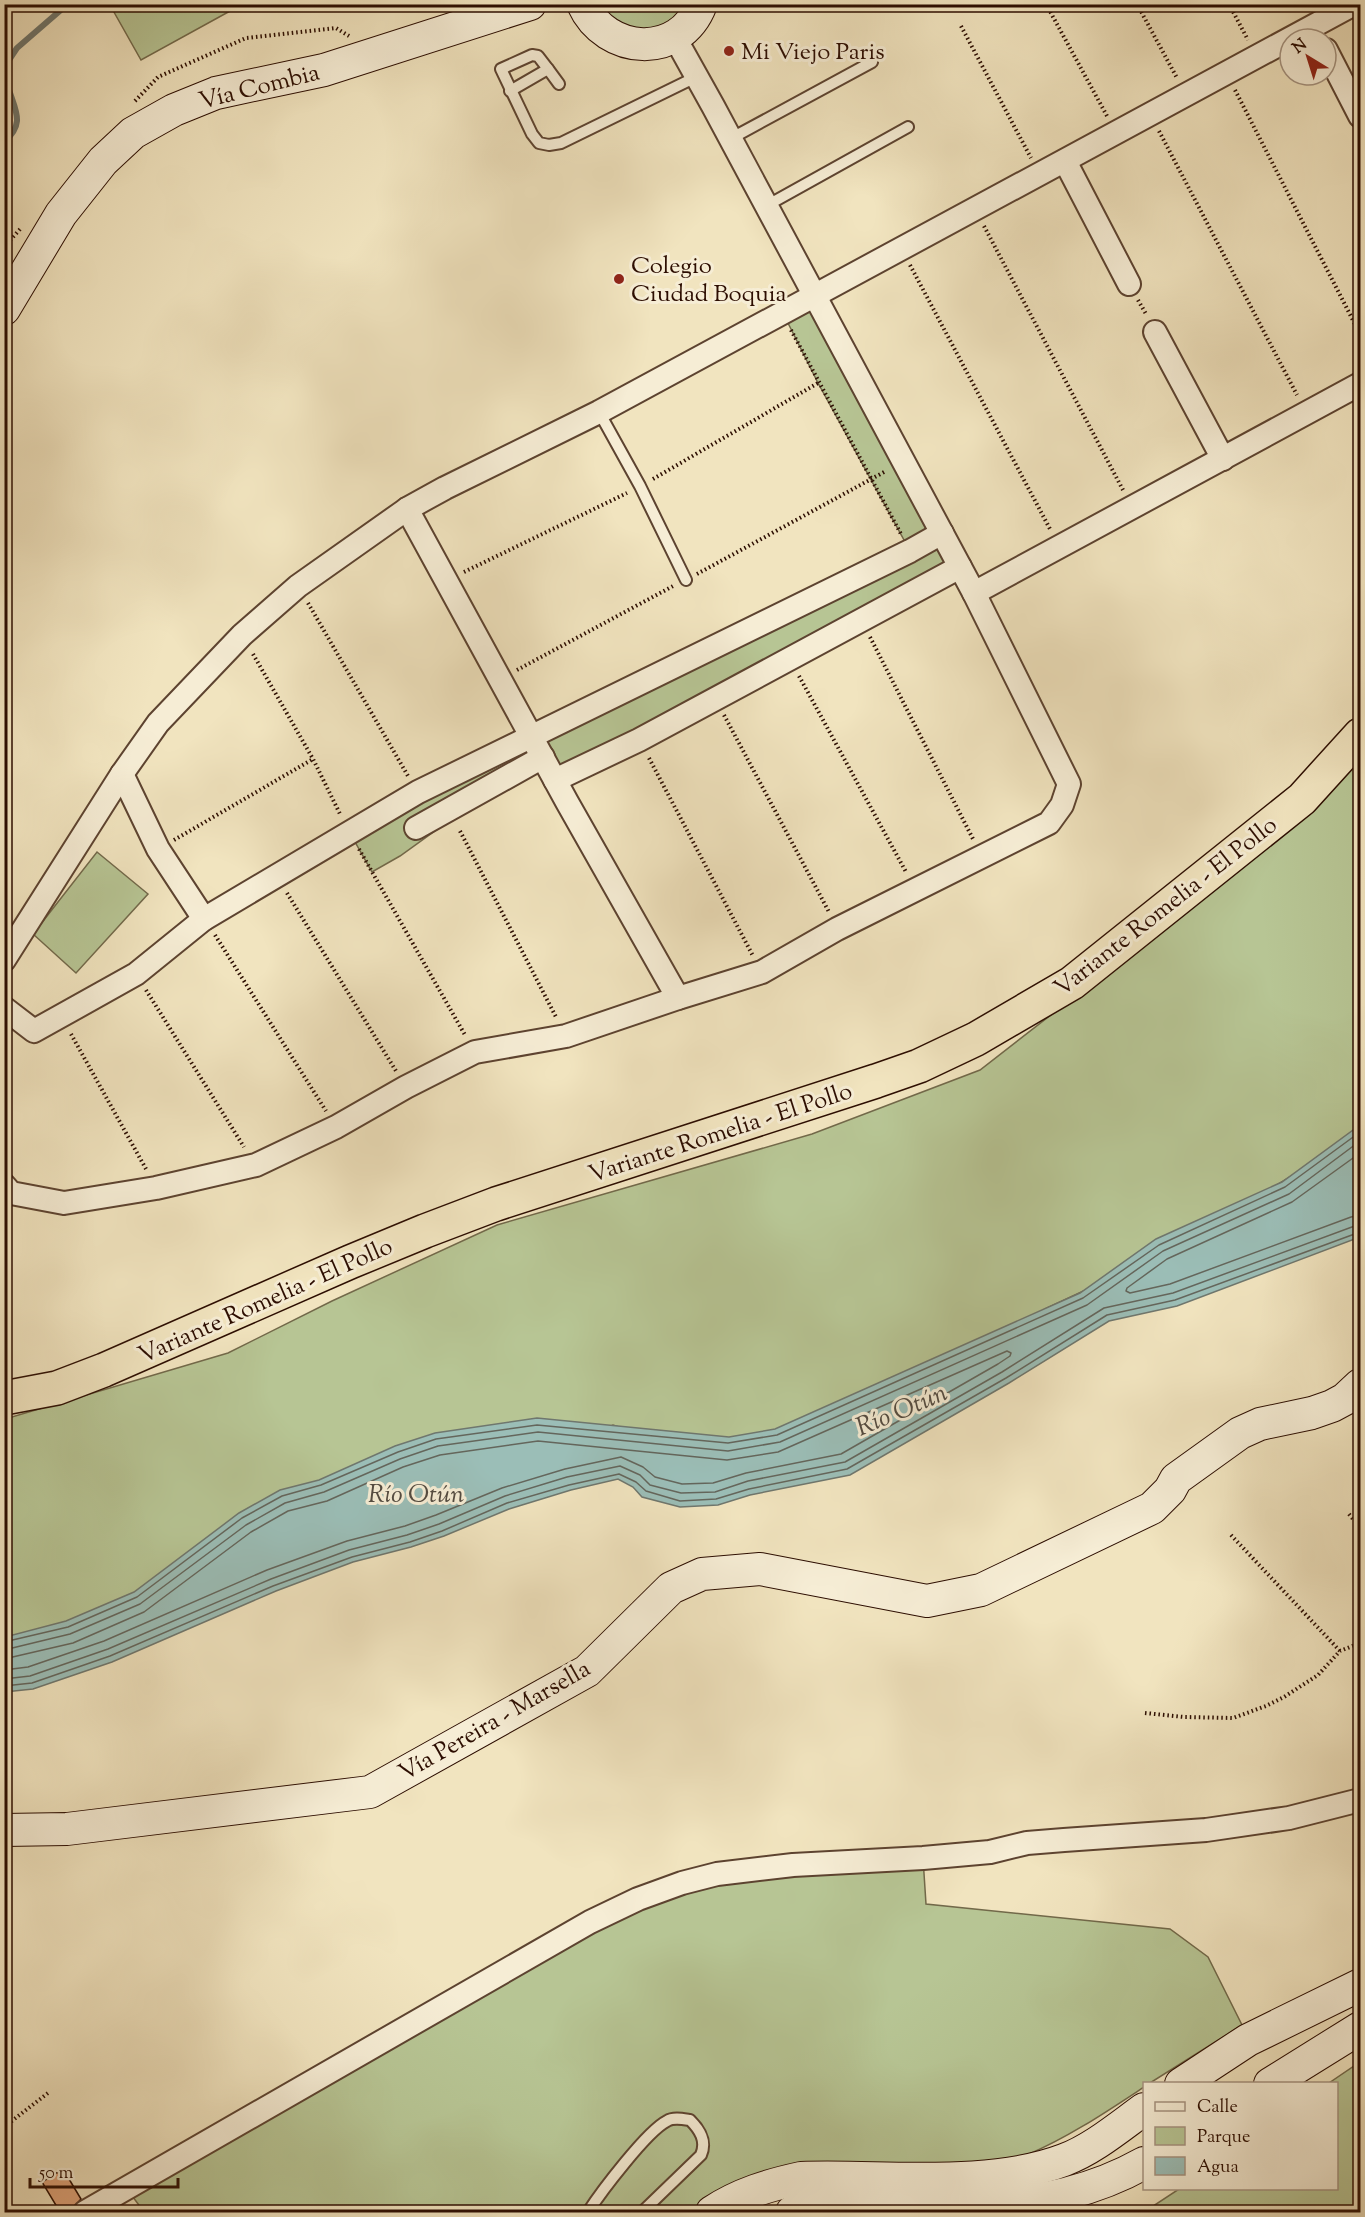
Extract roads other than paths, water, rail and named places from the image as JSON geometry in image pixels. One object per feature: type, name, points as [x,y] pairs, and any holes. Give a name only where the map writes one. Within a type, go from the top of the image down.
[{"type":"highway","name":"Variante Romelia - El Pollo","points":[[4,1398],[57,1388],[104,1370],[350,1262],[476,1212],[876,1081],[919,1066],[976,1039],[1072,983],[1302,799],[1360,735]]},
{"type":"main road","name":"Vía Combia","points":[[4,309],[62,214],[103,160],[133,133],[174,110],[216,93],[324,70],[530,4]]},
{"type":"main road","points":[[583,4],[593,21],[606,34],[622,42],[639,45],[657,43],[674,36],[688,26],[701,4]]},
{"type":"main road","name":"Vía Pereira - Marsella","points":[[4,1830],[67,1829],[370,1792],[587,1671],[671,1588],[702,1574],[760,1569],[927,1601],[981,1590],[1152,1508],[1170,1491],[1176,1479],[1240,1433],[1260,1424],[1312,1413],[1332,1406],[1345,1399],[1360,1385]]},
{"type":"main road","points":[[1184,2082],[1248,2040],[1360,1985]]},
{"type":"main road","points":[[1273,2081],[1360,2028]]},
{"type":"main road","points":[[1248,2040],[1265,2042],[1277,2052],[1281,2061],[1280,2070],[1273,2081]]},
{"type":"main road","points":[[712,2212],[749,2193],[773,2184],[801,2178],[980,2176],[1031,2170],[1065,2160],[1098,2142],[1143,2110]]},
{"type":"main road","points":[[792,2212],[844,2203],[983,2205],[1025,2202],[1066,2194],[1101,2183],[1143,2163]]},
{"type":"street","points":[[1325,27],[1354,4]]},
{"type":"street","points":[[4,1185],[10,1193],[64,1203],[156,1188],[256,1165],[336,1127],[406,1087],[475,1052],[566,1036],[762,972],[915,888],[1049,823],[1062,805],[1069,784],[974,593],[674,36]]},
{"type":"street","points":[[4,960],[122,774],[158,723],[242,635],[298,586],[407,509],[445,488],[599,412],[1226,73],[1278,48]]},
{"type":"street","points":[[1338,73],[1360,116]]},
{"type":"street","points":[[1065,161],[1129,284]]},
{"type":"street","points":[[1155,332],[1222,459]]},
{"type":"street","points":[[974,593],[1360,384]]},
{"type":"street","points":[[407,509],[445,582],[678,998]]},
{"type":"street","points":[[4,1008],[34,1031],[62,1017],[136,974],[204,919],[418,792],[910,551],[942,533]]},
{"type":"street","points":[[555,780],[639,740],[960,567]]},
{"type":"street","points":[[416,828],[543,758]]},
{"type":"street","points":[[122,774],[158,849],[204,919]]},
{"type":"street","points":[[85,2212],[590,1922],[638,1899],[682,1883],[717,1874],[793,1865],[923,1858],[990,1852],[1027,1843],[1206,1830],[1256,1824],[1321,1811],[1360,1800]]},
{"type":"lane","points":[[559,84],[538,56],[532,55],[503,67],[501,72],[532,134],[539,143],[549,145],[561,142],[696,77]]},
{"type":"lane","points":[[729,139],[872,62]]},
{"type":"lane","points":[[510,91],[548,69]]},
{"type":"lane","points":[[766,206],[908,127]]},
{"type":"lane","points":[[599,412],[640,486],[686,580]]},
{"type":"lane","points":[[588,2212],[655,2129],[669,2119],[690,2120],[704,2139],[705,2147],[701,2155],[642,2212]]},
{"type":"water","name":"Río Otún","points":[[1360,1125],[1360,1237],[1177,1306],[1109,1321],[1009,1383],[850,1475],[750,1495],[718,1505],[680,1507],[642,1497],[633,1487],[618,1479],[571,1490],[509,1509],[411,1547],[353,1562],[276,1591],[112,1662],[33,1689],[5,1692],[5,1637],[66,1621],[134,1592],[239,1513],[280,1490],[319,1480],[395,1446],[435,1433],[537,1418],[729,1437],[775,1429],[1080,1293],[1156,1239],[1282,1182]]},
{"type":"waterway","points":[[4,142],[11,136],[17,123],[5,66],[17,48],[62,9],[63,4]]},
{"type":"waterway","points":[[4,625],[7,636],[4,644]]},
{"type":"place","name":"Mi Viejo Paris","points":[[729,51]]},
{"type":"place","name":"Colegio Ciudad Boquia","points":[[619,279]]}]
